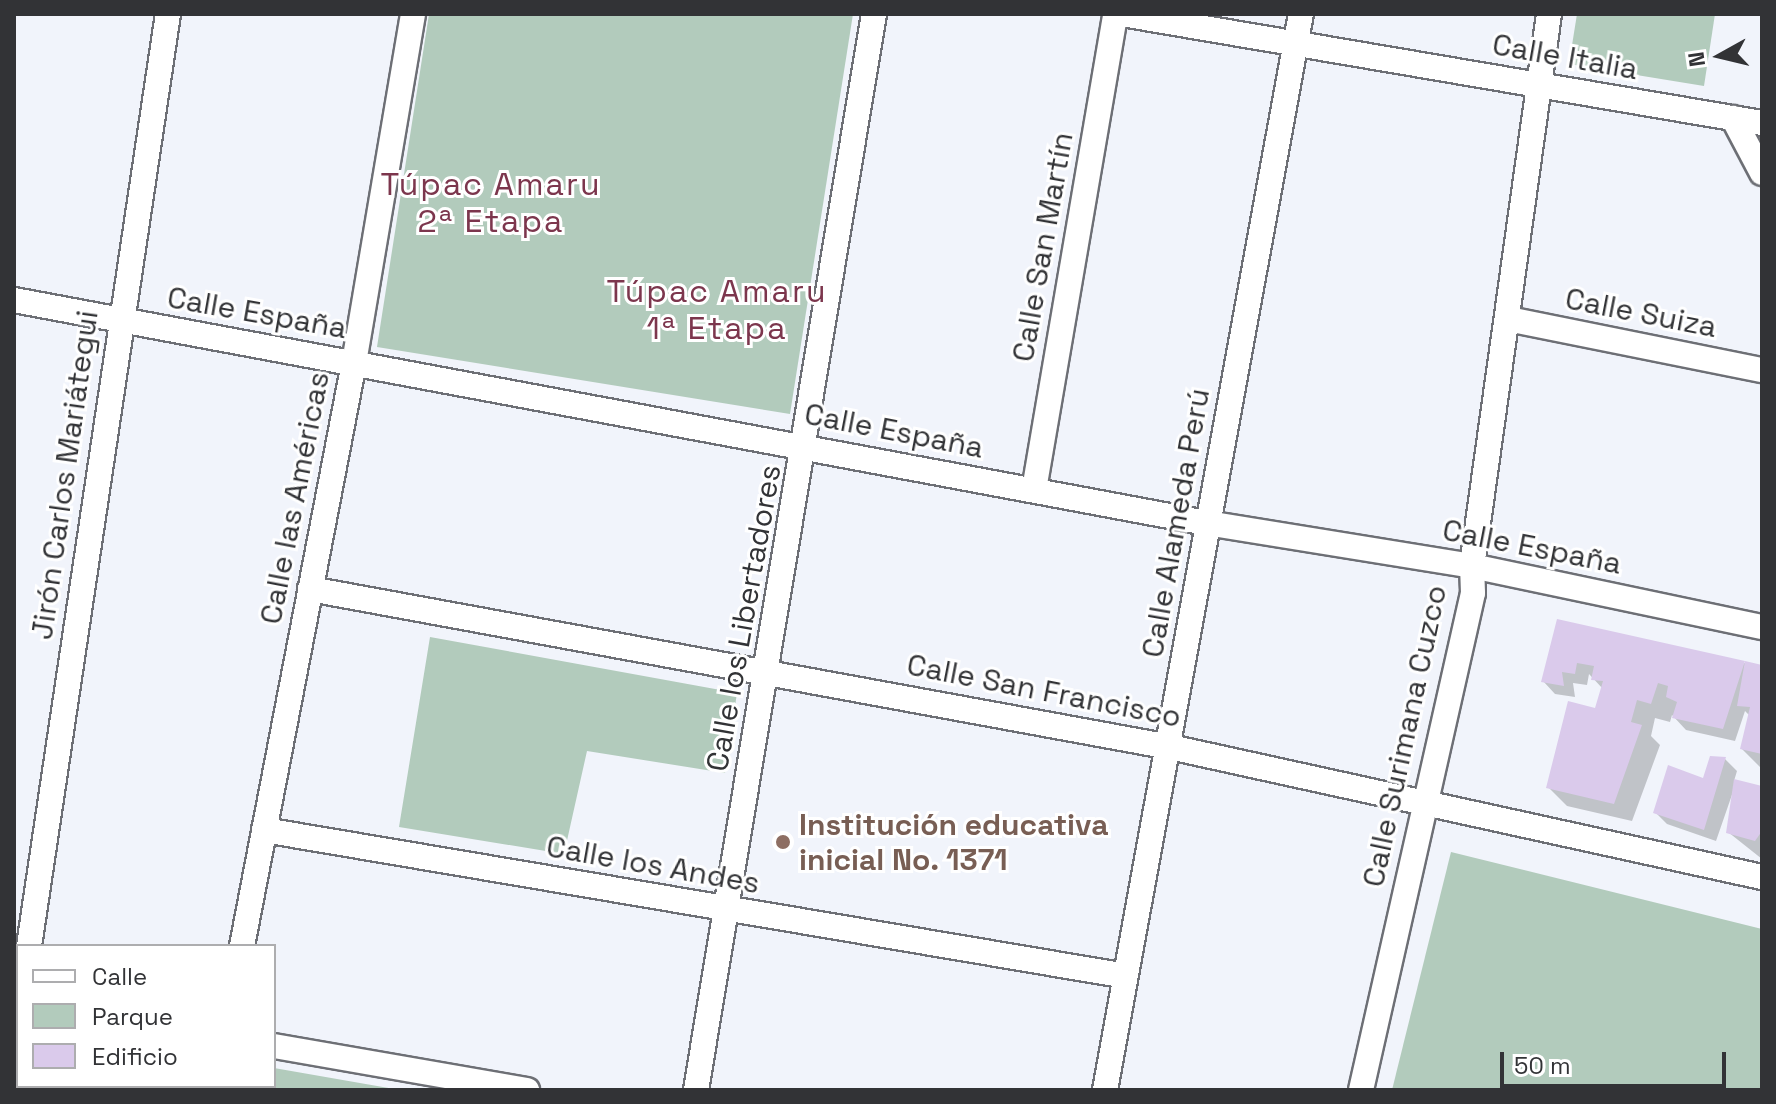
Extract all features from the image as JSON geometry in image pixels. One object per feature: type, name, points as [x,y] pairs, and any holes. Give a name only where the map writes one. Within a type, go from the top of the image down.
[{"type":"street","name":"Jirón Carlos Mariátegui","points":[[29,944],[168,14]]},
{"type":"street","name":"Calle las Américas","points":[[242,944],[354,363],[413,14]]},
{"type":"street","name":"Calle los Libertadores","points":[[696,1090],[806,447],[874,14]]},
{"type":"street","name":"Calle San Martín","points":[[1034,490],[1115,14]]},
{"type":"street","name":"Calle Italia","points":[[1122,14],[1762,123]]},
{"type":"street","name":"Calle Alameda Perú","points":[[1105,1090],[1170,747],[1207,523],[1301,14]]},
{"type":"street","name":"Calle Surimana Cuzco","points":[[1361,1090],[1422,801],[1473,593],[1472,566],[1549,14]]},
{"type":"street","points":[[1733,118],[1762,173]]},
{"type":"street","name":"Calle España","points":[[14,300],[1207,523],[1472,566],[1762,627]]},
{"type":"street","name":"Calle Suiza","points":[[1508,319],[1762,370]]},
{"type":"street","name":"Calle San Francisco","points":[[310,589],[1170,747],[1762,877]]},
{"type":"street","name":"Calle los Andes","points":[[264,830],[1126,976]]},
{"type":"street","points":[[276,1046],[527,1090]]},
{"type":"green space","points":[[429,14],[853,14],[790,414],[377,347]]},
{"type":"green space","points":[[1577,14],[1715,14],[1704,86],[1569,64]]},
{"type":"green space","points":[[430,637],[737,693],[725,773],[587,751],[564,854],[399,827]]},
{"type":"green space","points":[[1451,852],[1762,929],[1762,1090],[1392,1090]]},
{"type":"green space","points":[[276,1068],[400,1090],[230,1090],[276,1088]]},
{"type":"green space","points":[[37,1088],[115,1088],[37,1090]]},
{"type":"building","points":[[1557,619],[1745,661],[1723,729],[1672,718],[1677,702],[1666,697],[1668,686],[1658,683],[1651,704],[1637,700],[1631,722],[1642,725],[1614,804],[1546,788],[1568,701],[1595,708],[1603,681],[1591,680],[1594,666],[1577,663],[1575,674],[1562,672],[1564,686],[1541,682]]},
{"type":"building","points":[[1745,661],[1762,665],[1762,754],[1740,749],[1750,707],[1737,706]]},
{"type":"building","points":[[1710,756],[1726,757],[1704,830],[1653,813],[1668,765],[1703,778]]},
{"type":"building","points":[[1734,779],[1762,786],[1762,831],[1755,841],[1726,833]]},
{"type":"place","name":"Institución educativa inicial No. 1371","points":[[783,842]]},
{"type":"district","name":"Túpac Amaru 2ª Etapa","points":[[491,204]]},
{"type":"district","name":"Túpac Amaru 1ª Etapa","points":[[717,310]]}]
